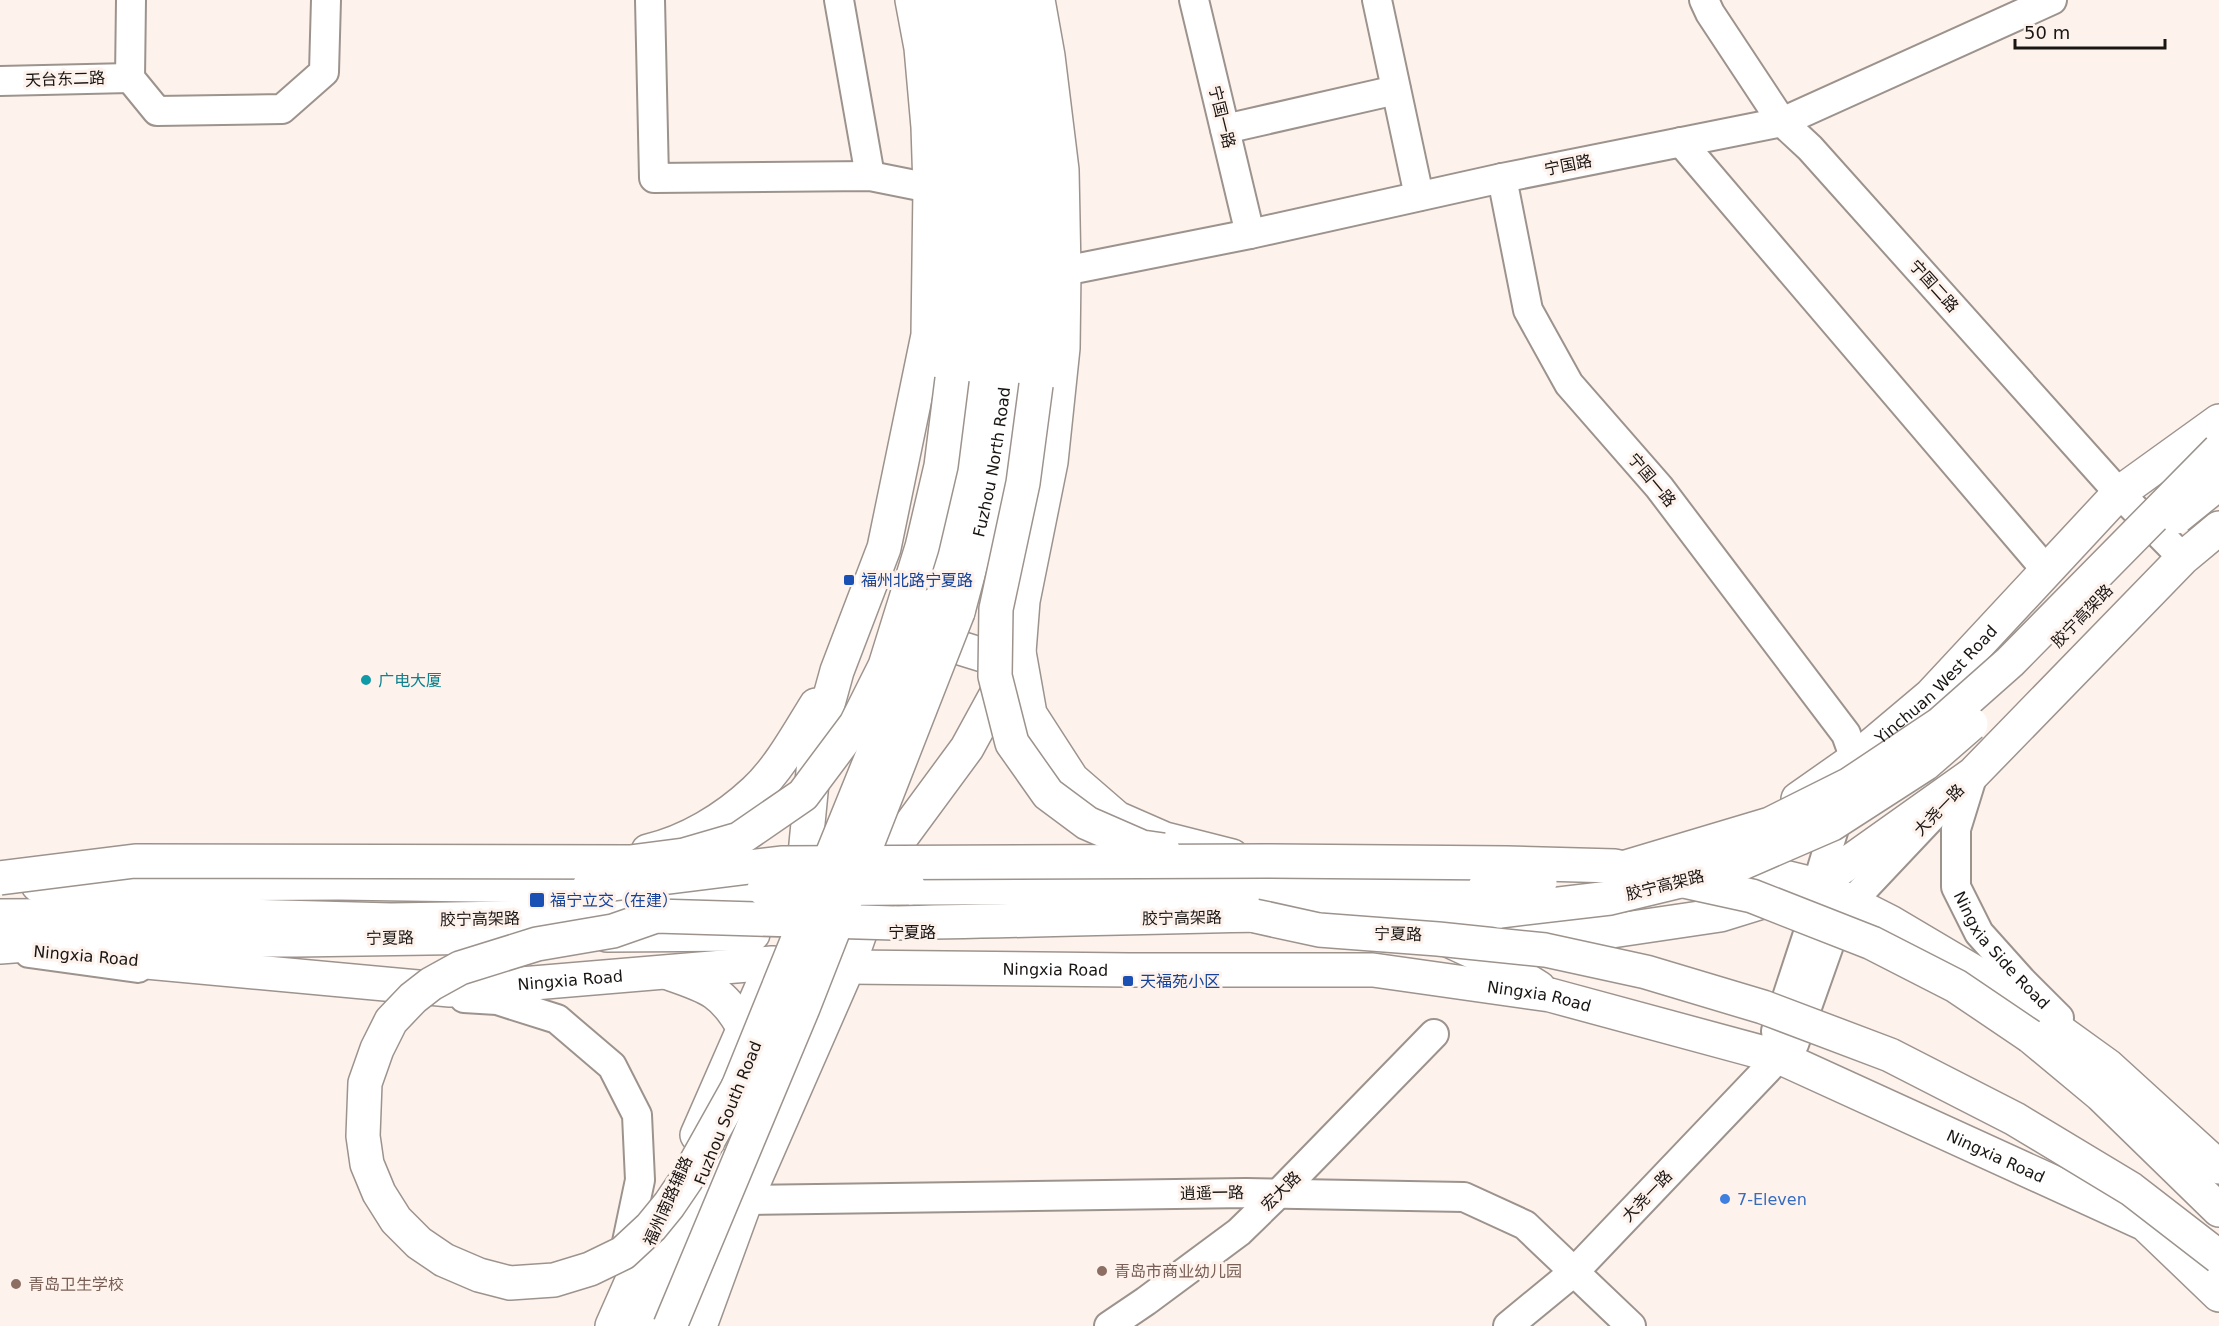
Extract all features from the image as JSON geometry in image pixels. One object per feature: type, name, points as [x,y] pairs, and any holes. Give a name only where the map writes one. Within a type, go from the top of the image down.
[{"type":"main road","name":"Fuzhou North Road","points":[[821,892],[982,518],[993,462],[1001,414],[1010,302],[1011,224],[1008,157],[1001,86],[984,0]]},
{"type":"main road","points":[[1013,0],[1037,147],[1041,301],[1036,385],[1023,483],[996,609],[995,676],[1012,743],[1048,794],[1087,823],[1142,847],[1272,867],[1511,871],[1598,859]]},
{"type":"main road","points":[[1038,0],[1048,56],[1062,170],[1064,272],[1063,348],[1051,462],[1023,601],[1019,652],[1030,714],[1072,779],[1117,818],[1165,839],[1223,852],[1272,867],[1342,852]]},
{"type":"main road","name":"Fuzhou North Road","points":[[934,1],[972,91],[981,177],[983,304],[976,405],[957,512],[944,609]]},
{"type":"main road","points":[[821,892],[814,751],[837,672],[884,548],[928,335],[930,188],[921,48],[934,1]]},
{"type":"main road","points":[[0,877],[135,861],[630,862],[684,855],[739,839],[803,795],[856,724],[885,666],[922,547],[940,466],[952,379],[957,236],[954,138],[934,1]]},
{"type":"main road","name":"Yinchuan West Road","points":[[1598,859],[1685,842],[1740,822],[1798,799],[1855,759],[1931,695],[2119,493],[2219,421]]},
{"type":"main road","name":"胶宁高架路","points":[[0,885],[339,883],[764,889],[1485,887],[1594,877],[1770,824],[1850,784],[1941,724],[2010,662],[2219,450]]},
{"type":"main road","name":"胶宁高架路","points":[[0,916],[212,915],[391,920],[656,916],[894,923],[1500,911],[1610,898],[1726,870],[1832,824],[1925,764],[2010,689],[2180,514],[2219,483]]},
{"type":"main road","points":[[1817,885],[1973,774],[2183,558],[2219,528]]},
{"type":"main road","points":[[875,570],[870,602],[872,614],[880,623],[986,656],[1012,658],[1019,652]]},
{"type":"main road","points":[[700,1326],[746,1200],[848,967],[860,933],[872,877],[967,748],[1019,652]]},
{"type":"main road","points":[[544,876],[672,845],[708,827],[756,791],[789,748],[837,672]]},
{"type":"main road","points":[[1223,852],[1412,852],[1598,859],[1710,859],[1817,885],[1890,922],[1993,983],[2108,1066],[2219,1167]]},
{"type":"main road","name":"胶宁高架路","points":[[589,887],[781,863],[923,862],[1272,867]]},
{"type":"main road","points":[[0,877],[544,876],[821,892],[872,877],[1506,863],[1615,866],[1752,896],[1872,943],[1956,986],[2030,1036],[2101,1095],[2219,1210]]},
{"type":"main road","name":"宁夏路","points":[[0,948],[92,940],[296,940],[778,948],[860,933],[1166,931],[1578,936],[1720,915],[1817,885]]},
{"type":"main road","name":"福州南路辅路","points":[[611,1326],[778,948],[821,892]]},
{"type":"main road","name":"Fuzhou South Road","points":[[641,1326],[738,1087],[821,892]]},
{"type":"main road","name":"Fuzhou South Road","points":[[670,1326],[803,1008],[821,892]]},
{"type":"main road","points":[[656,916],[613,931],[537,944],[460,968],[431,984],[413,998],[391,1021],[377,1049],[365,1083],[363,1136],[367,1164],[379,1193],[396,1220],[419,1243],[444,1260],[479,1275],[510,1283],[554,1280],[581,1272],[623,1253],[651,1227],[686,1180],[738,1087]]},
{"type":"main road","points":[[1255,916],[1319,930],[1545,950],[1646,972],[1763,1007],[1890,1055],[2015,1119],[2131,1189],[2219,1257]]},
{"type":"main road","points":[[1437,934],[1506,967],[1550,995]]},
{"type":"main road","name":"Ningxia Road","points":[[0,948],[450,990],[665,972],[778,948],[848,967],[1373,970],[1550,995],[1779,1057],[2145,1224],[2219,1295]]},
{"type":"main road","points":[[665,972],[703,985],[716,994],[732,1008],[744,1029]]},
{"type":"street","points":[[131,0],[130,78],[157,111],[282,109],[324,72],[326,0]]},
{"type":"street","points":[[650,0],[654,178],[870,176],[930,188]]},
{"type":"street","points":[[839,0],[870,176]]},
{"type":"street","name":"宁国一路","points":[[1194,0],[1250,234]]},
{"type":"street","points":[[1377,0],[1419,196]]},
{"type":"street","name":"宁国二路","points":[[1704,0],[1710,13],[1782,122],[1810,148],[2119,493],[2183,558]]},
{"type":"street","name":"宁国路","points":[[1064,272],[1250,234],[1502,177],[1782,122],[2052,0]]},
{"type":"street","name":"天台东二路","points":[[0,81],[130,78]]},
{"type":"street","points":[[1225,129],[1396,90]]},
{"type":"street","points":[[1681,142],[2047,571]]},
{"type":"street","name":"宁国一路","points":[[1502,177],[1528,310],[1569,384],[1673,506],[1846,734],[1855,759]]},
{"type":"street","points":[[1779,1057],[1776,1031],[1816,909],[1817,885],[1855,759]]},
{"type":"street","name":"大尧一路","points":[[1508,1326],[1575,1271],[1794,1044],[1840,914],[1973,774]]},
{"type":"street","name":"Ningxia Side Road","points":[[1973,774],[1956,829],[1956,887],[1979,933],[2022,981],[2108,1066]]},
{"type":"street","points":[[0,948],[259,985],[496,1000],[557,1019],[612,1066],[637,1115],[640,1180],[611,1326]]},
{"type":"street","name":"宏大路","points":[[1109,1326],[1239,1232],[1434,1034]]},
{"type":"street","name":"逍遥一路","points":[[746,1200],[1279,1193],[1464,1197],[1525,1225],[1631,1326]]},
{"type":"place","name":"福州北路宁夏路","points":[[849,580]]},
{"type":"place","name":"广电大厦","points":[[366,680]]},
{"type":"place","name":"福宁立交（在建）","points":[[537,900]]},
{"type":"place","name":"天福苑小区","points":[[1128,981]]},
{"type":"place","name":"7-Eleven","points":[[1725,1199]]},
{"type":"place","name":"青岛市商业幼儿园","points":[[1102,1271]]},
{"type":"place","name":"青岛卫生学校","points":[[16,1284]]}]
